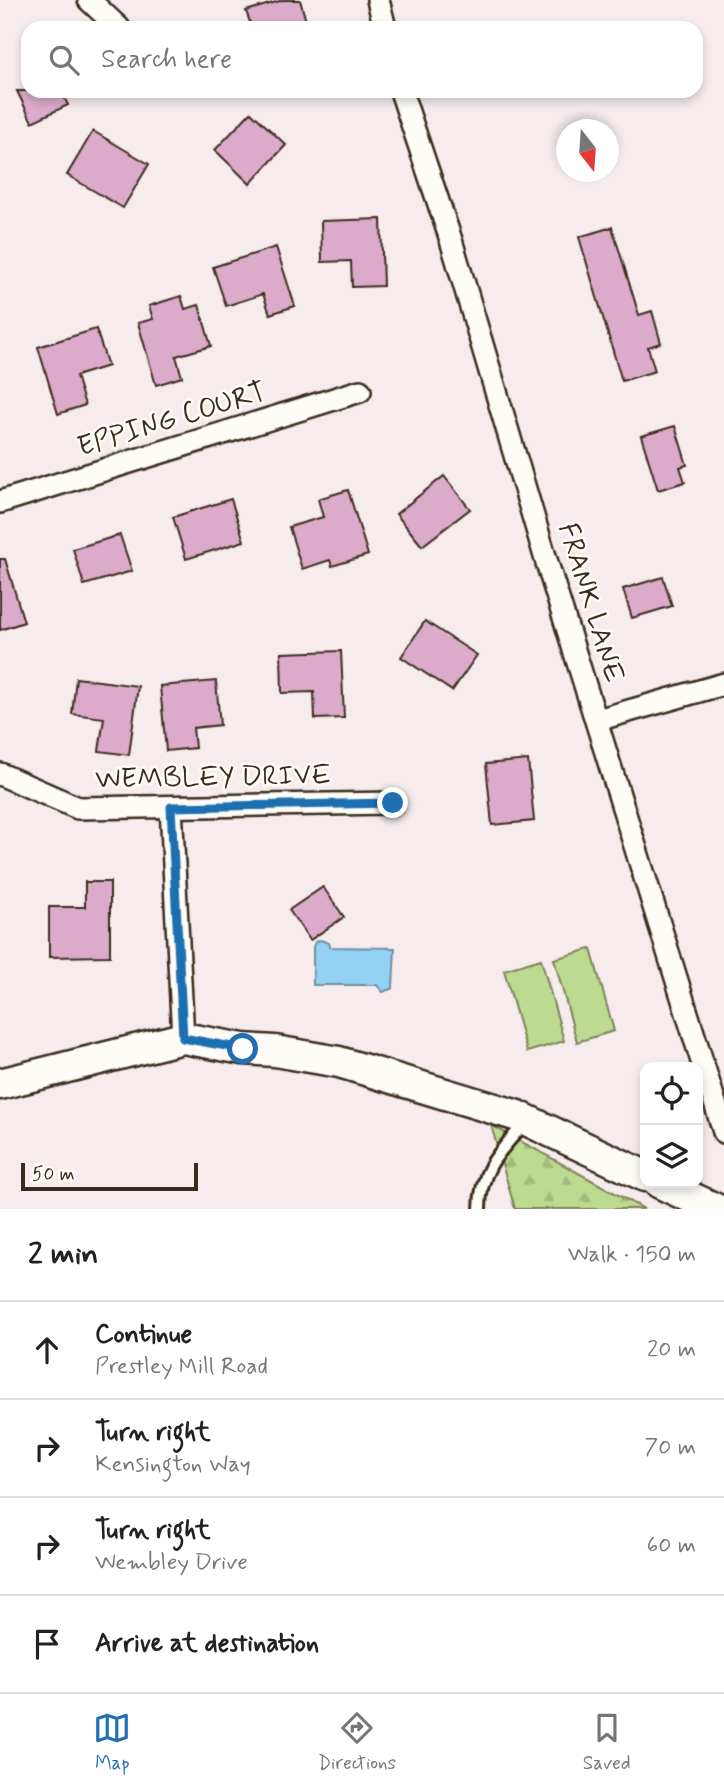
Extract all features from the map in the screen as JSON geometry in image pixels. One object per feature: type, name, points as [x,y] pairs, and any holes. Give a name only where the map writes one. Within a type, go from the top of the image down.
[{"type":"street","points":[[89,0],[112,21]]},
{"type":"street","points":[[378,0],[383,21]]},
{"type":"street","name":"FRANK LANE","points":[[403,98],[451,240],[543,550],[724,1132]]},
{"type":"street","name":"EPPING COURT","points":[[0,502],[360,391]]},
{"type":"street","points":[[597,720],[724,684]]},
{"type":"street","name":"WEMBLEY DRIVE","points":[[0,774],[78,808],[393,803]]},
{"type":"street","points":[[171,807],[183,1038]]},
{"type":"street","points":[[0,1084],[183,1038],[339,1062],[527,1121],[640,1174]]},
{"type":"street","points":[[671,1188],[716,1209]]},
{"type":"lane","points":[[480,1209],[480,1188],[496,1155],[527,1121]]},
{"type":"green space","points":[[591,949],[614,1031],[577,1042],[554,959]]},
{"type":"green space","points":[[541,959],[564,1041],[527,1052],[504,970]]},
{"type":"green space","points":[[491,1125],[644,1209],[515,1209]]},
{"type":"water","points":[[320,940],[329,943],[330,947],[395,948],[393,988],[383,992],[377,985],[313,985],[313,947],[315,942]]},
{"type":"building","points":[[283,0],[300,0],[306,21],[250,21],[246,11]]},
{"type":"building","points":[[17,91],[21,91],[21,98],[64,98],[68,105],[32,122]]},
{"type":"building","points":[[251,112],[286,145],[250,184],[215,150]]},
{"type":"building","points":[[93,131],[149,164],[123,208],[67,175]]},
{"type":"building","points":[[381,219],[383,286],[352,287],[351,261],[322,262],[321,221]]},
{"type":"building","points":[[612,227],[639,315],[652,311],[661,343],[648,347],[655,371],[622,381],[579,237]]},
{"type":"building","points":[[276,247],[295,306],[270,314],[263,294],[226,306],[213,267]]},
{"type":"building","points":[[181,296],[185,309],[199,305],[211,346],[176,356],[182,377],[156,385],[138,323],[153,319],[149,306]]},
{"type":"building","points":[[96,329],[108,366],[76,376],[85,405],[58,414],[38,347]]},
{"type":"building","points":[[675,426],[687,465],[680,467],[685,482],[658,490],[641,436]]},
{"type":"building","points":[[444,476],[470,509],[422,546],[396,514]]},
{"type":"building","points":[[348,490],[368,555],[332,566],[330,560],[302,569],[289,527],[323,517],[318,499]]},
{"type":"building","points":[[231,499],[244,541],[186,559],[173,517]]},
{"type":"building","points":[[120,535],[132,571],[84,585],[73,549]]},
{"type":"building","points":[[0,559],[5,559],[24,622],[0,630]]},
{"type":"building","points":[[663,577],[672,606],[632,618],[623,589]]},
{"type":"building","points":[[425,621],[477,655],[452,691],[401,657]]},
{"type":"building","points":[[341,651],[344,718],[315,719],[314,692],[282,693],[281,653]]},
{"type":"building","points":[[76,678],[138,686],[129,755],[99,751],[104,718],[72,714]]},
{"type":"building","points":[[216,681],[220,725],[193,728],[195,748],[166,751],[160,686]]},
{"type":"building","points":[[528,760],[534,821],[492,825],[486,764]]},
{"type":"building","points":[[85,882],[110,882],[110,956],[49,957],[49,907],[85,907]]},
{"type":"building","points":[[323,887],[344,917],[310,940],[289,910]]},
{"type":"route","points":[[243,1049],[183,1038],[171,807],[393,803]]}]
